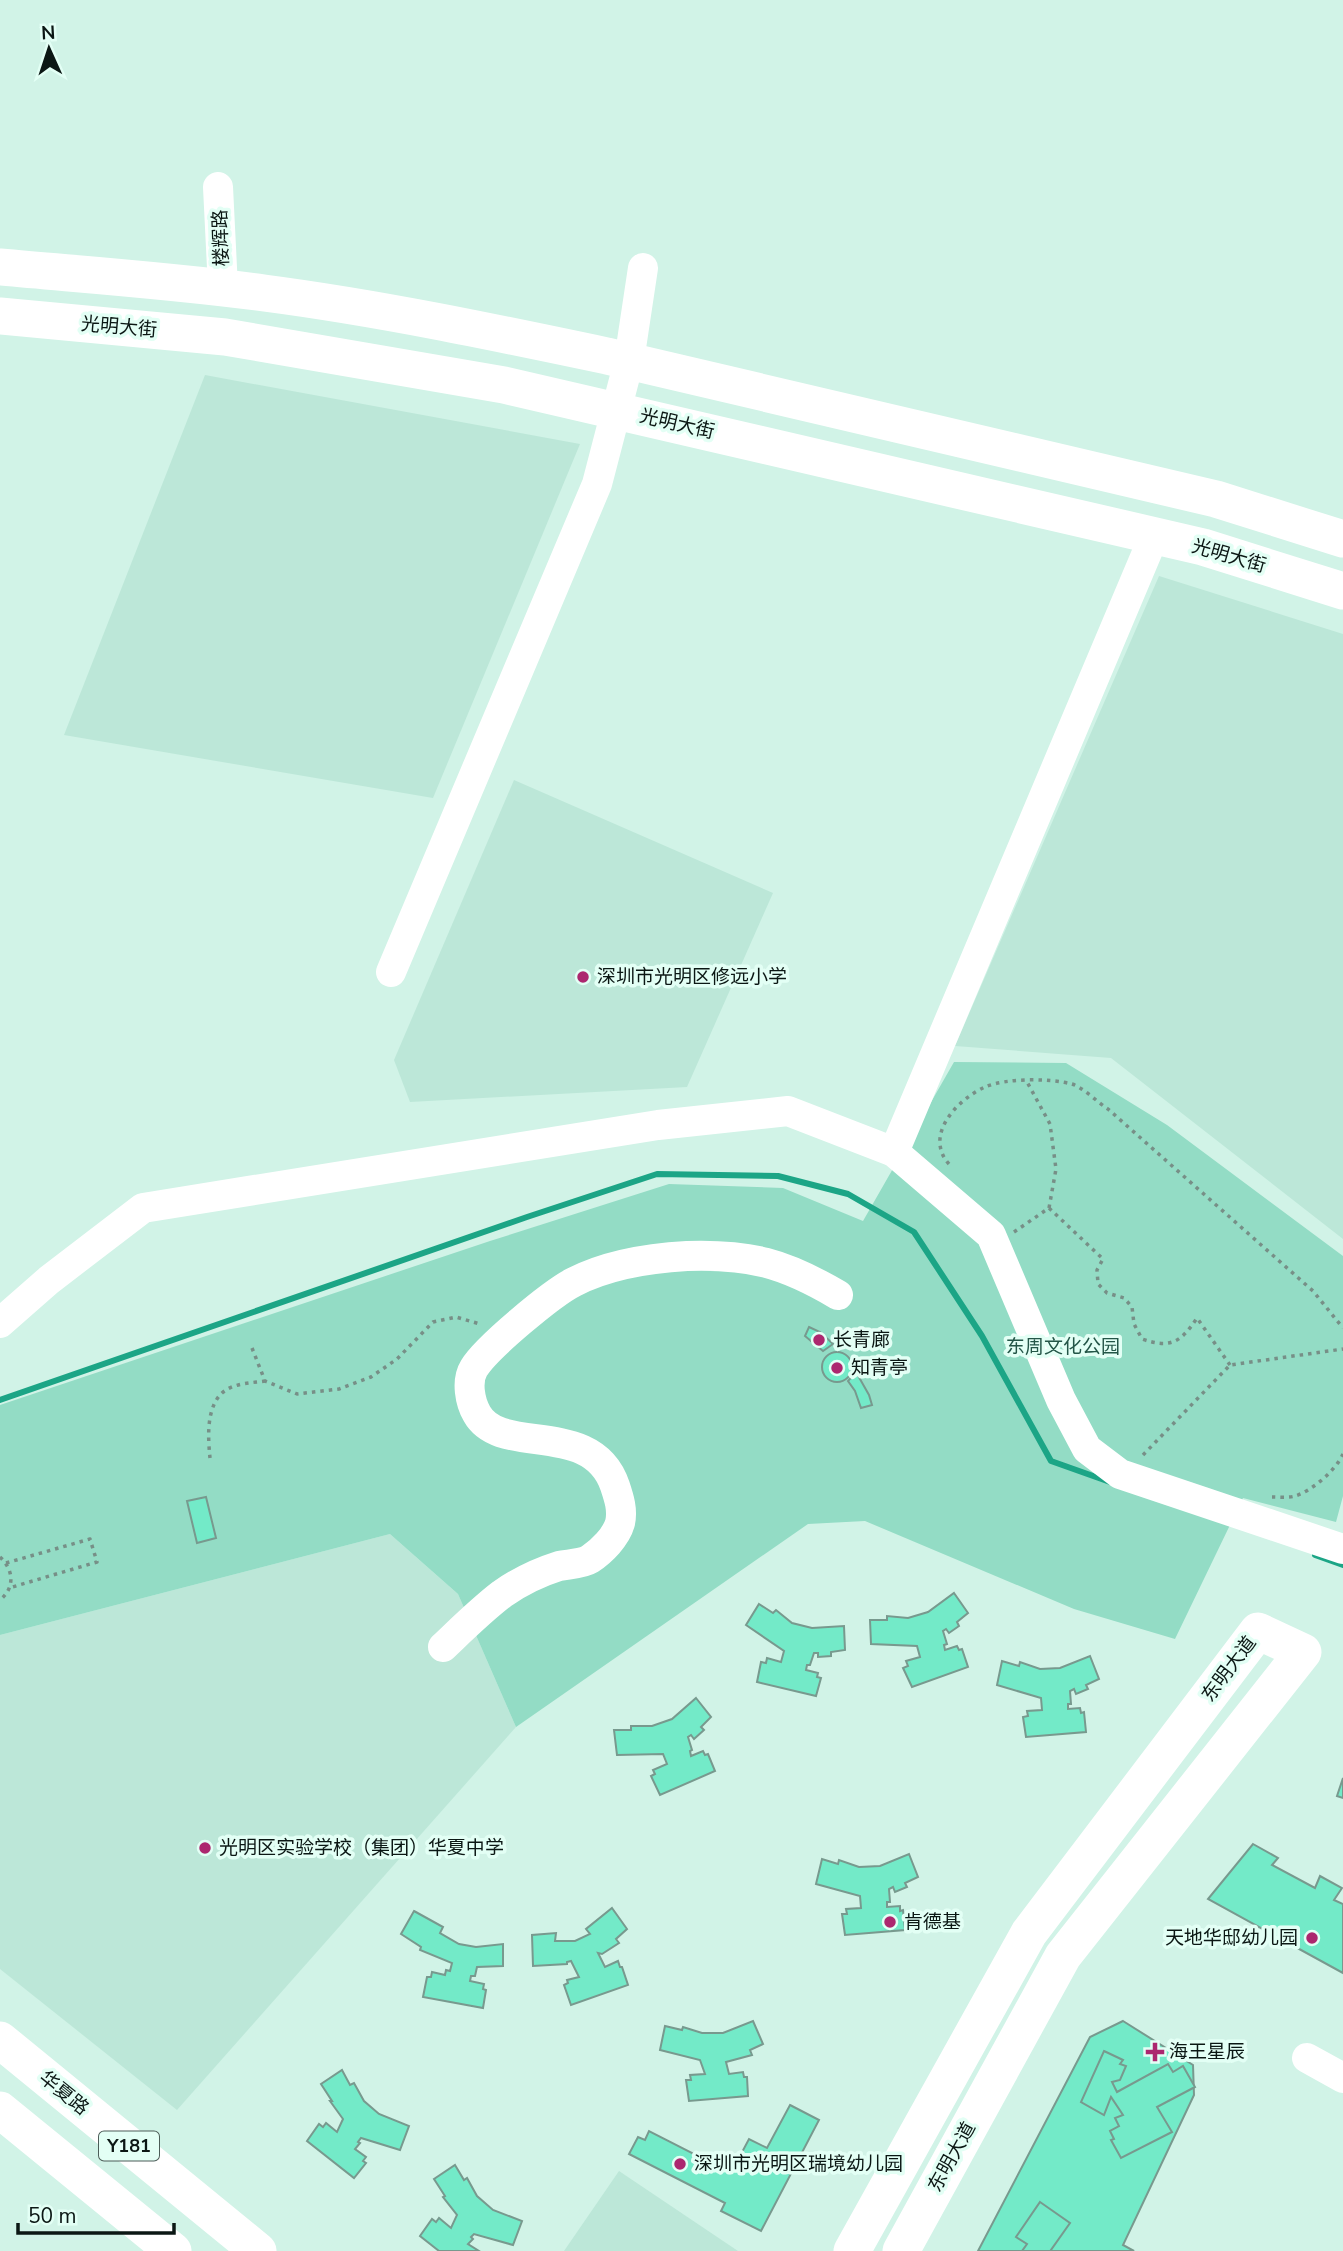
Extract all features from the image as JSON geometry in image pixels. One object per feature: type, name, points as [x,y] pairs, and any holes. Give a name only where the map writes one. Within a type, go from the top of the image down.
[{"type":"main road","points":[[0,267],[176,282],[265,293],[420,318],[629,361],[1216,499],[1343,539]]},
{"type":"main road","name":"光明大街","points":[[0,316],[225,337],[424,370],[617,410],[1203,547],[1343,591]]},
{"type":"main road","name":"东明大道","points":[[852,2251],[1029,1933],[1258,1631],[1303,1652],[1063,1956],[901,2251]]},
{"type":"main road","name":"华夏路","points":[[0,2040],[258,2251]]},
{"type":"main road","name":"Y181","points":[[0,2110],[173,2251]]},
{"type":"street","name":"楼辉路","points":[[218,187],[223,288]]},
{"type":"street","points":[[391,972],[597,484],[629,361],[643,268]]},
{"type":"street","points":[[894,1152],[1154,536]]},
{"type":"street","points":[[0,1323],[49,1280],[143,1209],[658,1125],[788,1111],[894,1152],[991,1235],[1061,1400],[1087,1449],[1120,1474],[1343,1549]]},
{"type":"street","points":[[443,1647],[503,1594],[528,1578],[589,1560],[609,1543],[620,1523],[621,1502],[612,1479],[599,1462],[577,1446],[494,1430],[478,1416],[470,1393],[473,1369],[533,1311],[573,1282],[614,1267],[670,1257],[726,1255],[779,1265],[838,1295]]},
{"type":"street","points":[[1307,2058],[1343,2078]]},
{"type":"path","points":[[1012,1233],[1049,1208],[1056,1169],[1050,1124],[1026,1080]]},
{"type":"path","points":[[951,1166],[944,1158],[940,1138],[945,1119],[961,1103],[986,1087],[1026,1080],[1074,1085],[1108,1109],[1313,1290],[1343,1328]]},
{"type":"path","points":[[1049,1208],[1102,1259],[1097,1270],[1098,1284],[1107,1293],[1124,1298],[1132,1307],[1134,1324],[1142,1339],[1154,1343],[1172,1343],[1184,1337],[1197,1318],[1230,1365]]},
{"type":"path","points":[[210,1458],[208,1437],[211,1414],[221,1393],[239,1384],[265,1381],[297,1394],[339,1389],[371,1377],[397,1359],[433,1322],[456,1317],[479,1323],[499,1342]]},
{"type":"path","points":[[252,1348],[265,1381]]},
{"type":"path","points":[[1143,1455],[1230,1365],[1343,1349]]},
{"type":"path","points":[[1133,1450],[1153,1460]]},
{"type":"path","points":[[1263,1497],[1295,1496],[1323,1480],[1343,1454]]},
{"type":"path","points":[[6,1563],[90,1539],[97,1562],[9,1588]]},
{"type":"path","points":[[0,1557],[10,1571],[9,1588],[0,1600]]},
{"type":"shaded area","points":[[205,375],[580,444],[433,798],[64,735]]},
{"type":"shaded area","points":[[1159,576],[1343,634],[1343,1239],[1111,1058],[955,1046]]},
{"type":"shaded area","name":"深圳市光明区修远小学","points":[[514,780],[773,893],[687,1087],[410,1102],[394,1060]]},
{"type":"shaded area","name":"光明区实验学校（集团）华夏中学","points":[[390,1534],[458,1594],[516,1727],[177,2110],[0,1969],[0,1635]]},
{"type":"shaded area","points":[[619,2171],[738,2251],[564,2251]]},
{"type":"green space","name":"东周文化公园","points":[[954,1062],[1066,1063],[1167,1125],[1343,1256],[1343,1496],[1336,1522],[1243,1498],[1175,1639],[1074,1609],[865,1521],[808,1524],[516,1727],[458,1594],[390,1534],[0,1635],[0,1405],[669,1184],[783,1188],[863,1221]]},
{"type":"building","name":"长青廊","points":[[809,1327],[820,1332],[833,1344],[823,1351],[805,1336]]},
{"type":"building","name":"知青亭","points":[[837,1352],[847,1357],[852,1367],[847,1377],[837,1382],[827,1377],[822,1367],[827,1357]]},
{"type":"building","points":[[856,1372],[872,1405],[861,1408],[848,1381]]},
{"type":"building","points":[[206,1497],[216,1538],[197,1543],[187,1501]]},
{"type":"building","points":[[954,1593],[968,1613],[957,1622],[959,1626],[949,1633],[946,1629],[943,1631],[947,1644],[944,1645],[945,1650],[957,1646],[959,1650],[962,1649],[968,1667],[912,1687],[903,1668],[908,1666],[906,1661],[920,1657],[917,1646],[871,1644],[870,1620],[887,1620],[887,1616],[908,1618],[928,1612]]},
{"type":"building","points":[[759,1604],[773,1613],[776,1610],[792,1623],[812,1628],[844,1626],[845,1650],[831,1652],[831,1656],[818,1657],[818,1653],[814,1653],[810,1665],[807,1665],[806,1670],[818,1673],[817,1677],[821,1678],[816,1696],[757,1682],[761,1662],[766,1663],[767,1658],[781,1662],[784,1651],[746,1625]]},
{"type":"building","points":[[1090,1656],[1099,1679],[1086,1685],[1088,1689],[1076,1694],[1074,1689],[1070,1691],[1071,1704],[1068,1704],[1068,1709],[1080,1708],[1081,1713],[1084,1712],[1086,1732],[1026,1737],[1023,1717],[1028,1716],[1027,1711],[1042,1710],[1041,1698],[997,1685],[1002,1661],[1019,1666],[1020,1662],[1040,1669],[1060,1668]]},
{"type":"building","points":[[696,1698],[711,1717],[701,1727],[704,1730],[694,1739],[691,1735],[688,1737],[691,1756],[703,1751],[705,1755],[708,1754],[715,1771],[660,1795],[651,1776],[655,1774],[653,1770],[667,1764],[663,1754],[617,1755],[614,1730],[631,1730],[631,1726],[652,1726],[672,1719]]},
{"type":"building","points":[[1343,1778],[1343,1798],[1337,1796]]},
{"type":"building","name":"天地华邸幼儿园","points":[[1253,1844],[1278,1858],[1272,1865],[1315,1888],[1320,1876],[1342,1888],[1334,1900],[1343,1904],[1343,1973],[1208,1899]]},
{"type":"building","points":[[909,1854],[918,1877],[905,1883],[907,1887],[895,1892],[893,1887],[889,1889],[890,1902],[887,1902],[887,1907],[900,1906],[900,1911],[903,1910],[905,1930],[845,1935],[842,1914],[847,1914],[846,1909],[861,1908],[860,1896],[816,1884],[822,1859],[838,1864],[839,1860],[859,1867],[880,1866]]},
{"type":"building","points":[[612,1908],[627,1929],[616,1939],[619,1943],[602,1954],[598,1953],[605,1967],[618,1961],[628,1985],[571,2005],[564,1985],[568,1983],[567,1980],[579,1977],[571,1961],[567,1964],[533,1966],[532,1935],[556,1933],[555,1941],[575,1941],[590,1934],[586,1929]]},
{"type":"building","points":[[414,1911],[443,1927],[440,1933],[459,1944],[476,1947],[503,1944],[503,1966],[477,1967],[475,1976],[471,1976],[470,1981],[484,1984],[483,1989],[486,1990],[483,2008],[423,1997],[427,1977],[431,1977],[432,1972],[445,1975],[446,1970],[450,1971],[452,1963],[420,1950],[421,1947],[401,1934]]},
{"type":"building","points":[[753,2021],[763,2044],[750,2050],[752,2055],[726,2062],[729,2074],[743,2072],[744,2077],[747,2077],[748,2096],[689,2101],[686,2080],[691,2080],[690,2075],[705,2074],[700,2060],[660,2050],[665,2026],[682,2030],[683,2027],[702,2033],[723,2033]]},
{"type":"building","points":[[1123,2021],[1193,2065],[1194,2095],[1123,2245],[1134,2251],[978,2251],[1090,2037]]},
{"type":"building","points":[[1104,2051],[1123,2060],[1120,2064],[1126,2066],[1120,2080],[1112,2082],[1117,2092],[1168,2064],[1173,2072],[1183,2066],[1195,2087],[1157,2107],[1172,2132],[1121,2158],[1111,2140],[1114,2139],[1110,2131],[1119,2126],[1115,2118],[1123,2115],[1111,2097],[1104,2115],[1081,2102]]},
{"type":"building","points":[[342,2070],[350,2085],[354,2083],[364,2101],[379,2114],[409,2126],[400,2150],[361,2138],[355,2149],[366,2157],[363,2161],[366,2163],[354,2178],[307,2141],[319,2124],[323,2127],[326,2123],[337,2132],[343,2119],[321,2084]]},
{"type":"building","name":"深圳市光明区瑞境幼儿园","points":[[790,2105],[819,2120],[761,2231],[721,2211],[725,2203],[629,2154],[638,2137],[645,2140],[649,2131],[731,2173],[749,2139],[767,2148]]},
{"type":"building","points":[[455,2165],[464,2180],[467,2178],[477,2196],[493,2210],[522,2221],[513,2245],[474,2234],[468,2244],[479,2251],[439,2251],[420,2236],[432,2219],[436,2222],[439,2218],[451,2228],[457,2215],[443,2197],[445,2196],[434,2179]]},
{"type":"building","points":[[1040,2202],[1070,2223],[1052,2251],[1022,2251],[1027,2244],[1016,2237]]},
{"type":"waterway","points":[[0,1400],[657,1174],[778,1176],[848,1194],[914,1232],[982,1336],[1051,1461],[1110,1482]]},
{"type":"waterway","points":[[1315,1555],[1343,1565]]},
{"type":"place","name":"深圳市光明区修远小学","points":[[583,977]]},
{"type":"place","name":"长青廊","points":[[819,1340]]},
{"type":"place","name":"知青亭","points":[[837,1368]]},
{"type":"place","name":"光明区实验学校（集团）华夏中学","points":[[205,1848]]},
{"type":"place","name":"肯德基","points":[[890,1922]]},
{"type":"place","name":"天地华邸幼儿园","points":[[1312,1938]]},
{"type":"place","name":"海王星辰","points":[[1155,2052]]},
{"type":"place","name":"深圳市光明区瑞境幼儿园","points":[[680,2164]]}]
